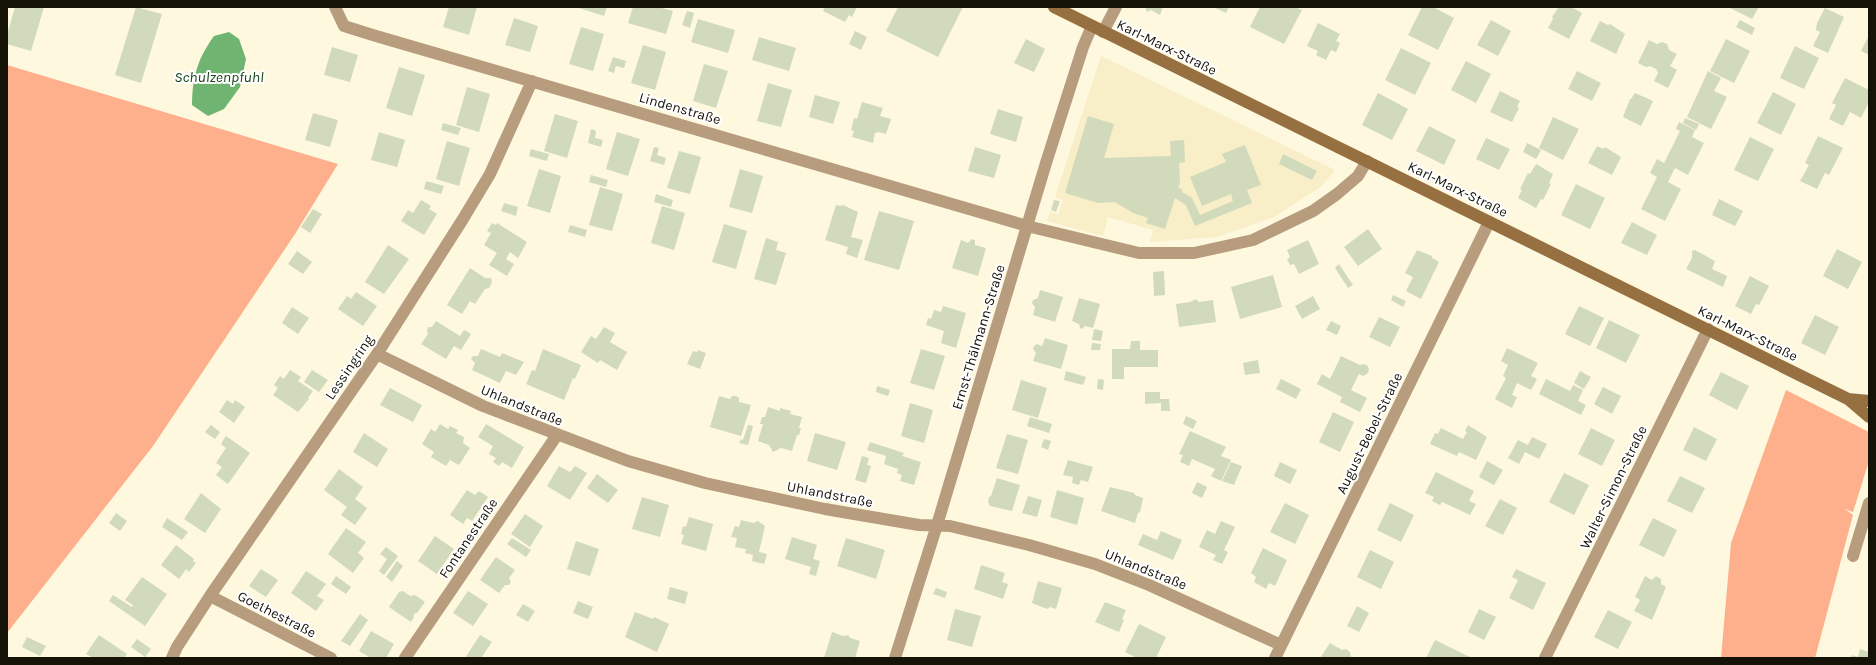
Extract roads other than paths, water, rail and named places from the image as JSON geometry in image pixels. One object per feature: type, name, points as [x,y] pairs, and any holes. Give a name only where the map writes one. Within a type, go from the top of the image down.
[{"type":"main road","name":"Karl-Marx-Straße","points":[[1054,7],[1848,399],[1869,417]]},
{"type":"main road","name":"Karl-Marx-Straße","points":[[1848,399],[1869,401]]},
{"type":"street","name":"Lindenstraße","points":[[335,7],[344,26],[1027,226],[1140,253],[1194,253],[1253,240],[1313,211],[1337,194],[1358,176],[1366,161]]},
{"type":"street","points":[[1103,32],[1113,12]]},
{"type":"street","name":"Ernst-Thälmann-Straße","points":[[895,658],[937,525],[1027,226],[1083,47],[1092,26]]},
{"type":"street","name":"Lessingring","points":[[172,658],[177,647],[210,596],[377,354],[463,219],[490,174],[532,81]]},
{"type":"street","name":"August-Bebel-Straße","points":[[1275,658],[1489,222]]},
{"type":"street","name":"Walter-Simon-Straße","points":[[1545,658],[1708,329]]},
{"type":"street","name":"Uhlandstraße","points":[[377,354],[483,406],[556,435],[628,461],[705,483],[825,509],[919,525],[950,526],[1022,543],[1095,564],[1148,585],[1281,645]]},
{"type":"street","name":"Fontanestraße","points":[[405,658],[556,435]]},
{"type":"street","points":[[1853,556],[1869,503]]},
{"type":"street","name":"Goethestraße","points":[[210,596],[331,658]]},
{"type":"water","name":"Schulzenpfuhl","points":[[229,32],[239,39],[246,59],[240,87],[224,109],[208,116],[192,105],[193,86],[197,68],[208,44],[214,36]]}]
